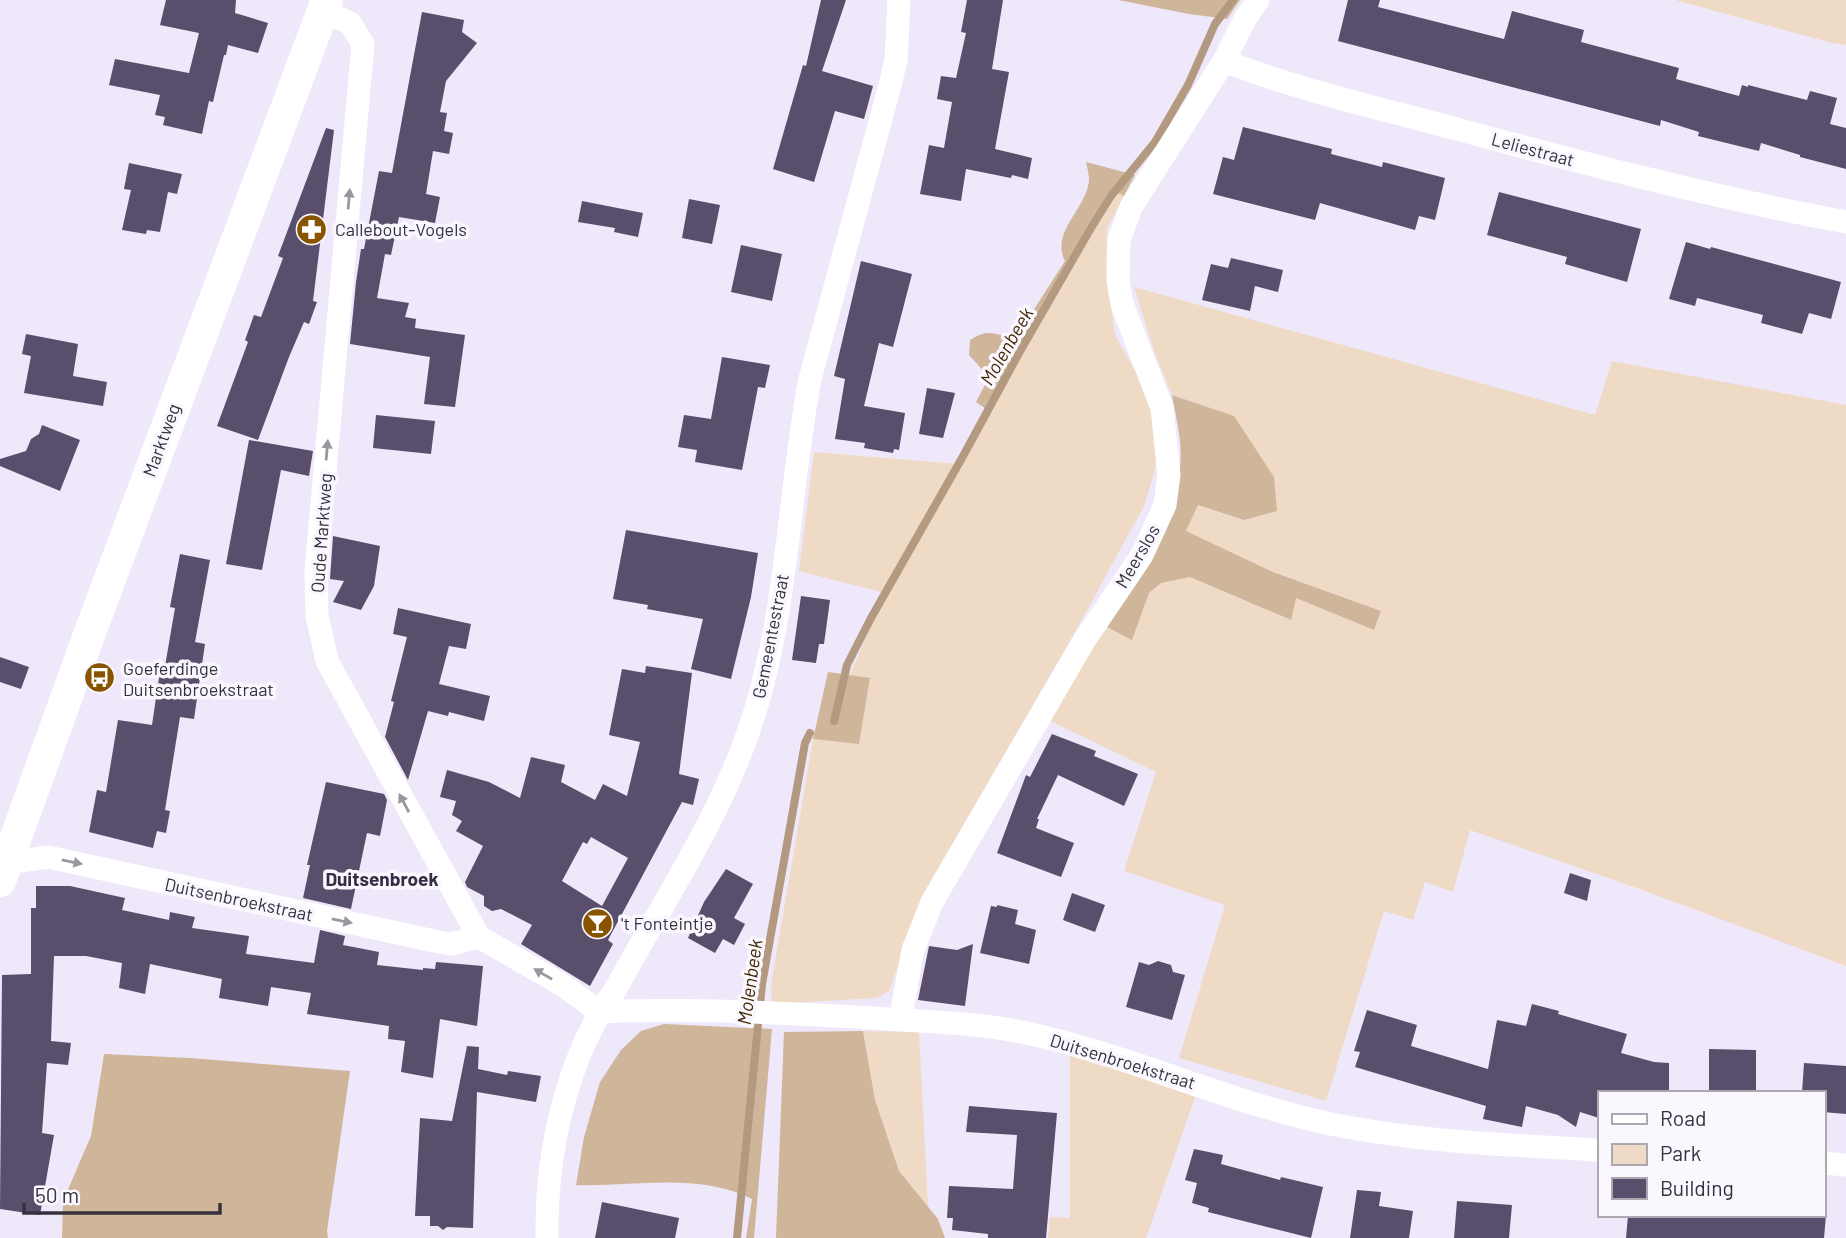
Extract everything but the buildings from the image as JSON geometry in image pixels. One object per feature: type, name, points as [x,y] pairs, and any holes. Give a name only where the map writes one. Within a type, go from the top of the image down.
[{"type":"street","name":"Gemeentestraat","points":[[547,1238],[552,1160],[563,1104],[581,1049],[707,830],[733,774],[768,669],[810,379],[896,60],[899,0]]},
{"type":"street","name":"Meerslos","points":[[900,1020],[913,950],[932,902],[1084,641],[1142,555],[1165,505],[1169,475],[1162,408],[1122,304],[1118,281],[1119,240],[1131,207],[1224,61],[1245,19],[1258,0]]},
{"type":"street","name":"Marktweg","points":[[2,870],[325,5]]},
{"type":"street","name":"Oude Marktweg","points":[[325,5],[350,23],[363,44],[316,571],[317,616],[327,662],[479,937]]},
{"type":"street","name":"Leliestraat","points":[[1224,61],[1278,82],[1584,163],[1761,206],[1846,222]]},
{"type":"street","name":"Duitsenbroekstraat","points":[[2,870],[48,857],[434,941],[451,944],[479,937]]},
{"type":"street","points":[[479,937],[561,984],[600,1012]]},
{"type":"street","name":"Duitsenbroekstraat","points":[[600,1012],[655,1009],[969,1024],[1082,1045],[1240,1098],[1330,1124],[1472,1143],[1598,1150]]},
{"type":"street","points":[[1825,1163],[1846,1165]]},
{"type":"green space","points":[[1675,0],[1846,0],[1846,45],[1832,43]]},
{"type":"green space","points":[[1115,191],[1124,196],[1107,229],[1106,267],[1115,335],[1144,387],[1160,438],[1153,477],[1144,506],[1079,625],[925,891],[889,991],[877,998],[772,1004],[771,985],[813,739],[859,744],[870,679],[850,675],[885,593],[799,571],[814,452],[958,464]]},
{"type":"green space","points":[[1134,287],[1595,415],[1612,361],[1846,405],[1846,966],[1637,888],[1470,830],[1453,892],[1425,882],[1413,920],[1384,911],[1326,1101],[1179,1058],[1225,905],[1124,871],[1156,772],[1048,720],[1103,625],[1132,639],[1149,593],[1161,583],[1190,577],[1290,620],[1296,598],[1374,630],[1381,611],[1273,572],[1186,531],[1198,505],[1243,520],[1234,416],[1172,395],[1154,351]]},
{"type":"green space","points":[[863,1031],[919,1032],[928,1207],[899,1171],[875,1100]]},
{"type":"green space","points":[[1070,1053],[1195,1097],[1146,1238],[1048,1238],[1050,1217],[1070,1218]]},
{"type":"shaded area","points":[[1118,0],[1240,0],[1227,19]]},
{"type":"shaded area","points":[[1086,162],[1135,175],[1124,196],[1115,191],[989,411],[976,402],[989,377],[969,355],[970,340],[987,333],[1015,339],[1065,261],[1062,240],[1087,190],[1089,179]]},
{"type":"shaded area","points":[[1172,395],[1234,416],[1274,477],[1277,511],[1244,520],[1198,505],[1186,531],[1273,572],[1381,611],[1374,630],[1296,598],[1291,620],[1190,577],[1161,583],[1149,593],[1132,640],[1103,625],[1175,491],[1181,454]]},
{"type":"shaded area","points":[[828,672],[870,678],[859,744],[813,739]]},
{"type":"shaded area","points":[[664,1024],[772,1029],[754,1238],[746,1238],[752,1199],[731,1191],[688,1183],[576,1185],[584,1137],[600,1082],[621,1050],[641,1031]]},
{"type":"shaded area","points":[[863,1031],[875,1100],[899,1171],[938,1219],[945,1238],[776,1238],[784,1032]]},
{"type":"shaded area","points":[[104,1054],[350,1071],[328,1238],[62,1238],[63,1201],[91,1136]]},
{"type":"waterway","name":"Molenbeek","points":[[834,721],[847,665],[871,618],[1091,228],[1111,196],[1155,142],[1188,85],[1215,24],[1233,0]]},
{"type":"waterway","name":"Molenbeek","points":[[737,1238],[762,984],[805,743],[810,733]]},
{"type":"place","name":"Callebout-Vogels","points":[[312,229]]},
{"type":"place","name":"Goeferdinge Duitsenbroekstraat","points":[[100,678]]},
{"type":"place","name":"'t Fonteintje","points":[[598,923]]},
{"type":"district","name":"Duitsenbroek","points":[[382,878]]}]
